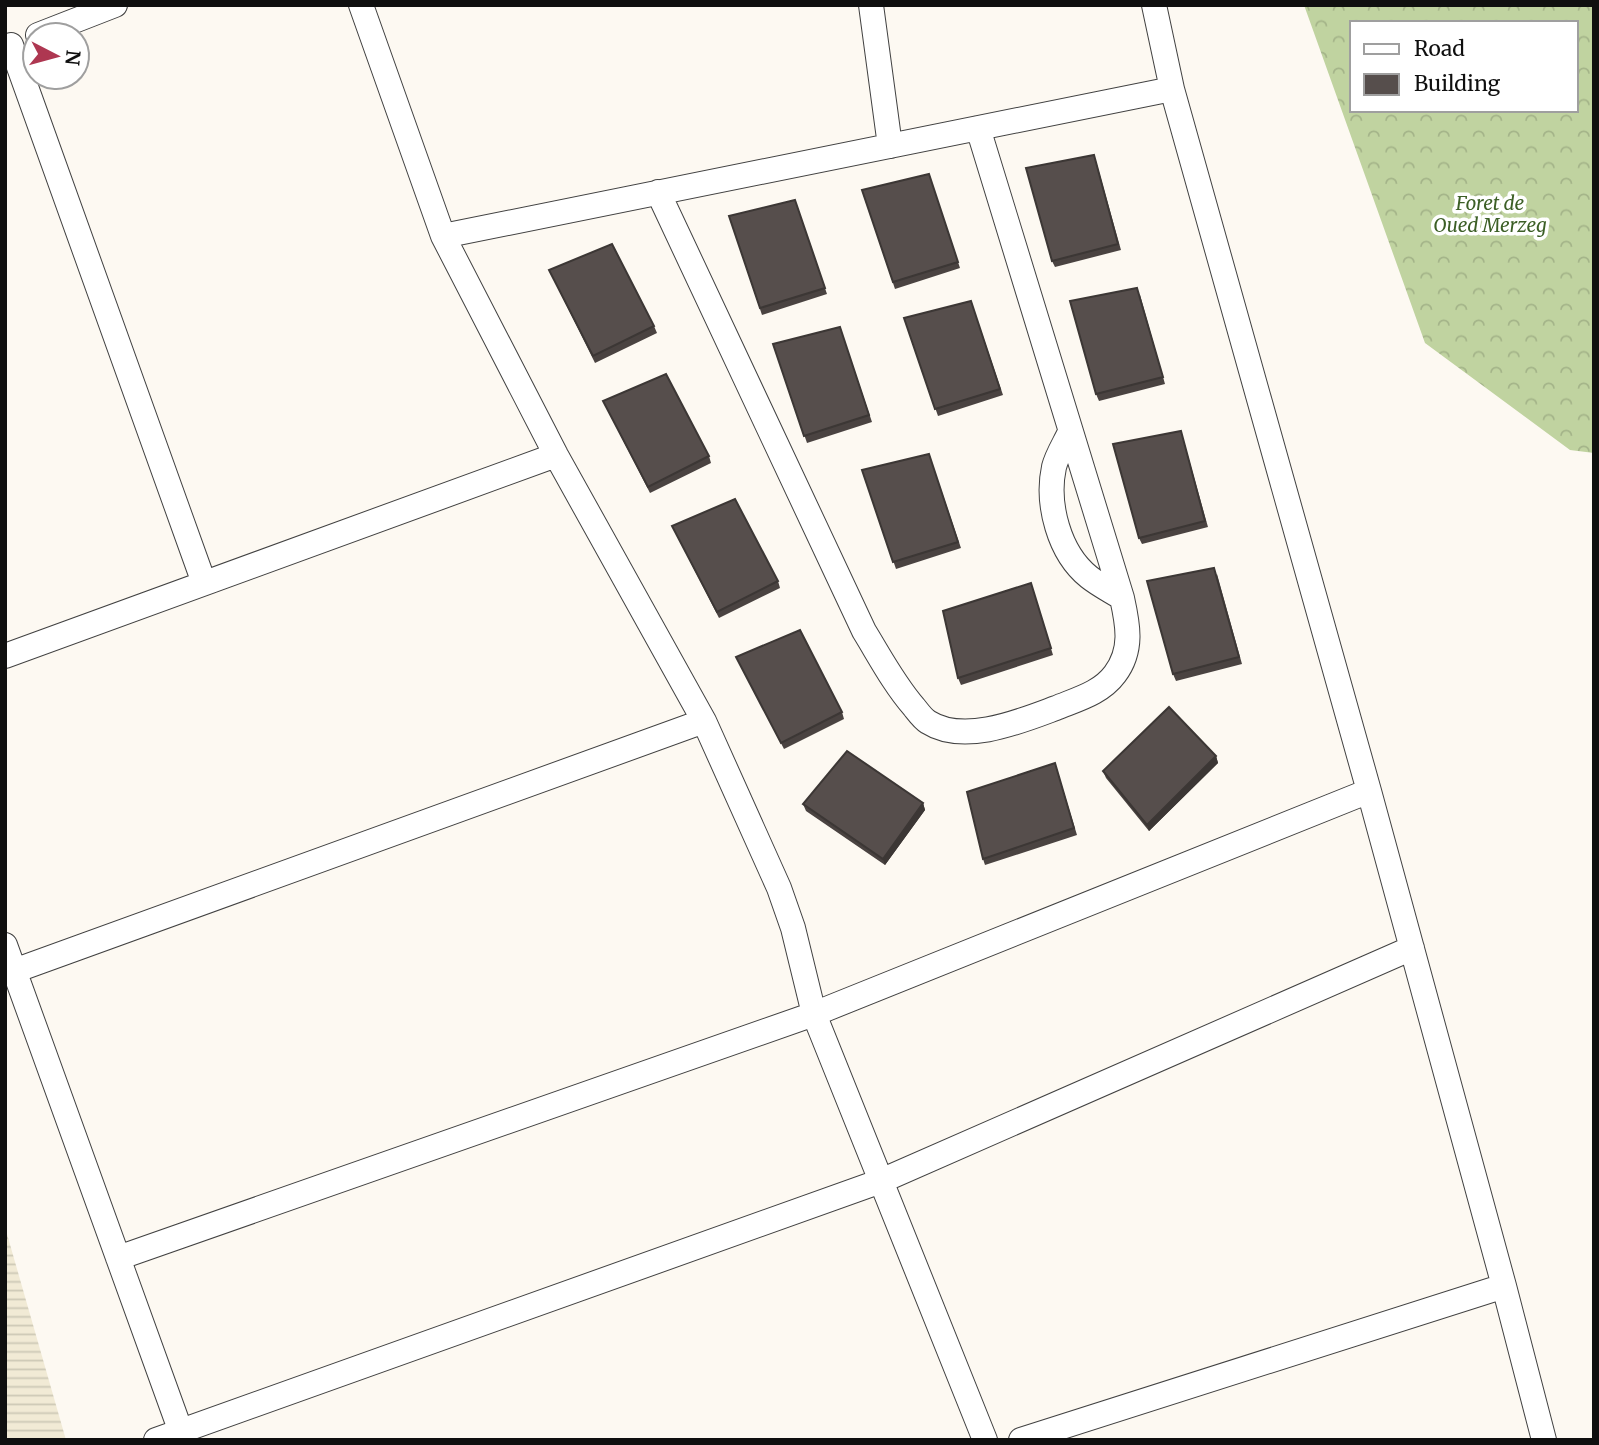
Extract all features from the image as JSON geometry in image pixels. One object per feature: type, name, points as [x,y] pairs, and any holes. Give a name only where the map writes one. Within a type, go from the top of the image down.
[{"type":"street","points":[[75,21],[115,5]]},
{"type":"street","points":[[361,5],[443,236],[556,455],[704,721],[779,888],[793,928],[814,1014],[985,1440]]},
{"type":"street","points":[[871,5],[890,146]]},
{"type":"street","points":[[1154,5],[1171,89],[1369,791],[1504,1286],[1538,1438]]},
{"type":"street","points":[[8,47],[204,583]]},
{"type":"street","points":[[443,236],[1171,89]]},
{"type":"street","points":[[658,192],[864,631],[902,693],[927,722],[946,730],[979,731],[1011,725],[1089,695],[1106,685],[1124,658],[1128,642],[1128,624],[978,128]]},
{"type":"street","points":[[1070,432],[1054,466],[1053,497],[1057,526],[1076,564],[1089,577],[1122,598]]},
{"type":"street","points":[[5,656],[556,455]]},
{"type":"street","points":[[15,971],[704,721]]},
{"type":"street","points":[[118,1258],[814,1014],[1369,791]]},
{"type":"street","points":[[5,945],[181,1432]]},
{"type":"street","points":[[156,1440],[881,1181],[1412,948]]},
{"type":"street","points":[[1021,1440],[1504,1286]]},
{"type":"shaded area","points":[[5,1227],[66,1440],[5,1440]]},
{"type":"green space","name":"Foret de Oued Merzeg","points":[[1304,5],[1594,5],[1594,453],[1570,450],[1425,343]]},
{"type":"building","points":[[1094,155],[1118,244],[1052,261],[1026,168]]},
{"type":"building","points":[[929,174],[958,262],[893,282],[862,190]]},
{"type":"building","points":[[795,200],[825,288],[760,308],[729,216]]},
{"type":"building","points":[[612,244],[654,326],[593,356],[549,270]]},
{"type":"building","points":[[1137,288],[1163,377],[1096,394],[1070,301]]},
{"type":"building","points":[[971,301],[1000,389],[935,409],[904,318]]},
{"type":"building","points":[[840,327],[869,415],[804,436],[773,344]]},
{"type":"building","points":[[666,374],[709,456],[648,487],[603,401]]},
{"type":"building","points":[[1181,431],[1205,521],[1139,538],[1113,444]]},
{"type":"building","points":[[929,454],[958,542],[893,562],[862,470]]},
{"type":"building","points":[[735,499],[778,581],[717,612],[672,526]]},
{"type":"building","points":[[1214,568],[1239,657],[1173,674],[1147,581]]},
{"type":"building","points":[[1031,583],[1051,648],[958,678],[943,611]]},
{"type":"building","points":[[800,630],[842,712],[781,743],[736,657]]},
{"type":"building","points":[[1169,707],[1216,756],[1147,825],[1103,771]]},
{"type":"building","points":[[847,751],[923,803],[883,859],[803,804]]},
{"type":"building","points":[[1055,763],[1074,828],[983,859],[967,792]]}]
